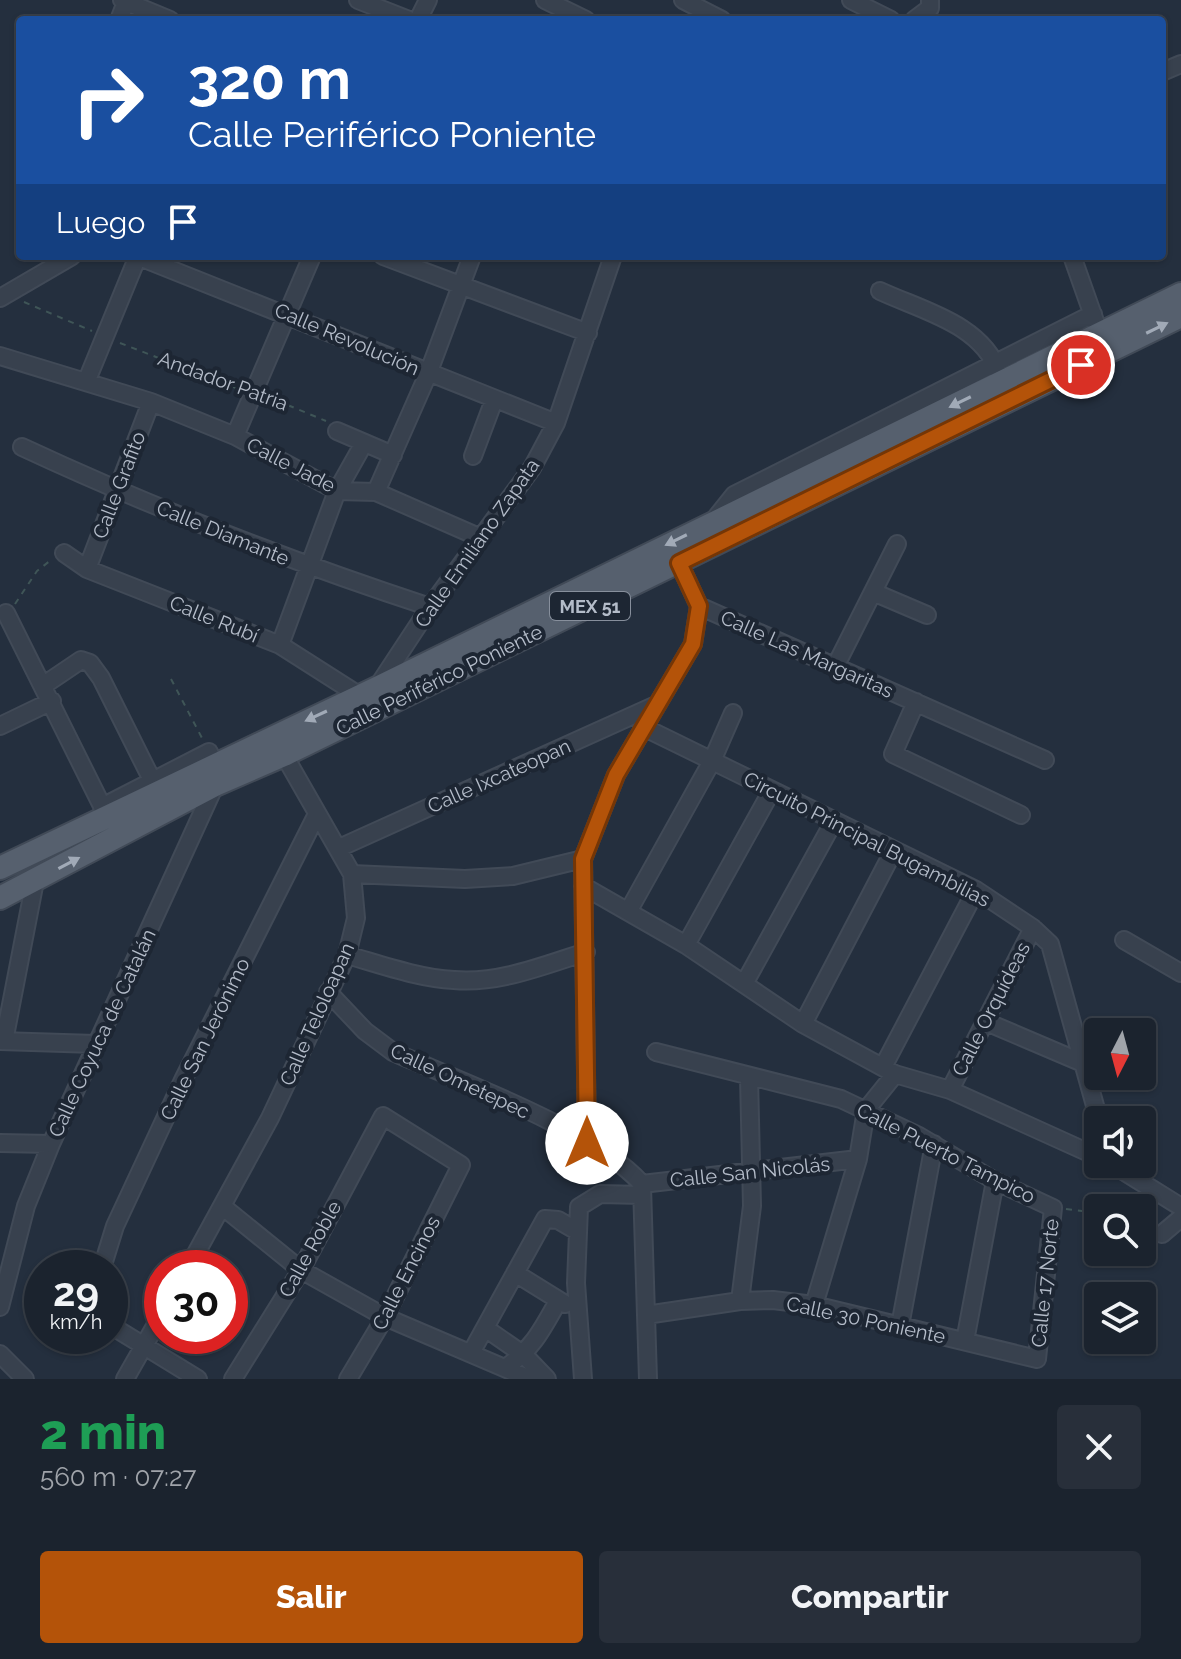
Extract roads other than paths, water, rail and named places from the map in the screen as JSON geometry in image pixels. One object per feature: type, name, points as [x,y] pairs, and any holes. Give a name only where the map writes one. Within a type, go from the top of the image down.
[{"type":"main road","name":"Calle Periférico Poniente","points":[[0,868],[155,786],[213,767],[284,755],[679,563],[1001,382],[1096,324],[1181,294]]},
{"type":"main road","name":"Calle Periférico Poniente","points":[[0,898],[35,881],[213,767],[1001,382],[1181,316]]},
{"type":"street","points":[[358,0],[399,16]]},
{"type":"street","points":[[545,0],[578,16]]},
{"type":"street","points":[[851,0],[883,16]]},
{"type":"street","points":[[124,1],[160,16]]},
{"type":"street","points":[[692,7],[713,16]]},
{"type":"street","points":[[1,297],[65,260]]},
{"type":"street","points":[[87,380],[136,260]]},
{"type":"street","name":"Calle Revolución","points":[[148,260],[556,423]]},
{"type":"street","points":[[235,436],[310,260]]},
{"type":"street","points":[[394,260],[588,333]]},
{"type":"street","points":[[376,492],[428,374],[470,260]]},
{"type":"street","name":"Calle Emiliano Zapata","points":[[368,692],[532,468],[556,423],[612,260]]},
{"type":"street","points":[[1073,260],[1096,324]]},
{"type":"street","points":[[880,291],[973,334],[1001,382]]},
{"type":"street","name":"Calle Jade","points":[[0,356],[151,402],[235,436],[337,491],[376,492],[481,538]]},
{"type":"street","points":[[473,456],[494,400]]},
{"type":"street","name":"Calle Grafito","points":[[87,569],[151,402]]},
{"type":"street","points":[[337,431],[393,455]]},
{"type":"street","points":[[280,645],[337,491],[364,443]]},
{"type":"street","name":"Calle Diamante","points":[[22,447],[117,491],[310,568],[430,607]]},
{"type":"street","points":[[835,667],[897,544]]},
{"type":"street","name":"Calle Rubí","points":[[64,553],[87,569],[280,645],[368,692]]},
{"type":"street","points":[[587,1143],[583,859],[616,775],[693,644],[699,606],[679,563]]},
{"type":"street","points":[[873,592],[927,615]]},
{"type":"street","name":"Calle Las Margaritas","points":[[699,606],[1045,760]]},
{"type":"street","points":[[6,613],[104,811]]},
{"type":"street","points":[[44,685],[71,664],[81,660],[90,663],[101,678],[155,786]]},
{"type":"street","points":[[0,726],[52,701]]},
{"type":"street","name":"Calle Las Margaritas","points":[[916,702],[893,754],[1021,815]]},
{"type":"street","name":"Calle Ixcateopan","points":[[339,848],[659,704]]},
{"type":"street","points":[[629,910],[712,761],[733,713]]},
{"type":"street","name":"Circuito Principal Bugambilias","points":[[643,727],[976,890],[1033,928],[1050,944],[1084,1061]]},
{"type":"street","name":"Calle Teloloapan","points":[[198,1250],[248,1162],[347,955],[356,918],[352,874],[284,755]]},
{"type":"street","name":"Calle Coyuca de Catalán","points":[[0,1307],[7,1244],[213,767]]},
{"type":"street","points":[[686,945],[772,790]]},
{"type":"street","name":"Calle San Jerónimo","points":[[108,1250],[115,1226],[184,1078],[317,814]]},
{"type":"street","points":[[744,984],[834,821]]},
{"type":"street","points":[[803,1024],[894,850]]},
{"type":"street","points":[[352,874],[465,879],[513,876],[583,859]]},
{"type":"street","points":[[35,881],[2,1041],[95,1044]]},
{"type":"street","points":[[583,886],[686,945],[803,1024],[889,1070],[950,1090],[1084,1151]]},
{"type":"street","points":[[814,1305],[858,1159],[866,1110],[889,1070],[976,890]]},
{"type":"street","name":"Calle Orquídeas","points":[[950,1090],[1033,928]]},
{"type":"street","points":[[1124,940],[1181,973]]},
{"type":"street","points":[[347,955],[415,975],[457,981],[513,974],[586,952]]},
{"type":"street","name":"Calle Ometepec","points":[[328,992],[365,1031],[393,1052],[587,1143],[628,1169],[642,1190]]},
{"type":"street","points":[[984,1021],[1084,1064]]},
{"type":"street","name":"Calle Puerto Tampico","points":[[656,1052],[841,1099],[934,1144],[995,1181],[1053,1208]]},
{"type":"street","points":[[740,1301],[752,1206],[749,1077]]},
{"type":"street","name":"Calle Roble","points":[[233,1379],[301,1270],[383,1116],[461,1165]]},
{"type":"street","points":[[0,1143],[51,1144]]},
{"type":"street","points":[[900,1326],[934,1144]]},
{"type":"street","name":"Calle San Nicolás","points":[[577,1231],[579,1207],[600,1194],[858,1159]]},
{"type":"street","name":"Calle Encinos","points":[[348,1379],[385,1317],[461,1165]]},
{"type":"street","points":[[1134,1178],[1181,1207]]},
{"type":"street","points":[[965,1341],[995,1181]]},
{"type":"street","points":[[642,1190],[648,1379]]},
{"type":"street","points":[[222,1206],[301,1270],[385,1317],[530,1379]]},
{"type":"street","name":"Calle 17 Norte","points":[[1037,1359],[1053,1208]]},
{"type":"street","points":[[1162,1234],[1181,1218]]},
{"type":"street","points":[[471,1353],[545,1219],[558,1220],[577,1231],[577,1309],[584,1354],[583,1379]]},
{"type":"street","points":[[515,1273],[558,1301],[577,1309]]},
{"type":"street","points":[[505,1368],[524,1355],[558,1301]]},
{"type":"street","name":"Calle 30 Poniente","points":[[646,1315],[740,1301],[814,1305],[1037,1359]]},
{"type":"street","points":[[485,1328],[524,1355],[547,1379]]},
{"type":"street","points":[[128,1338],[198,1379]]},
{"type":"street","points":[[125,1379],[143,1348]]},
{"type":"street","points":[[0,1354],[25,1379]]}]
